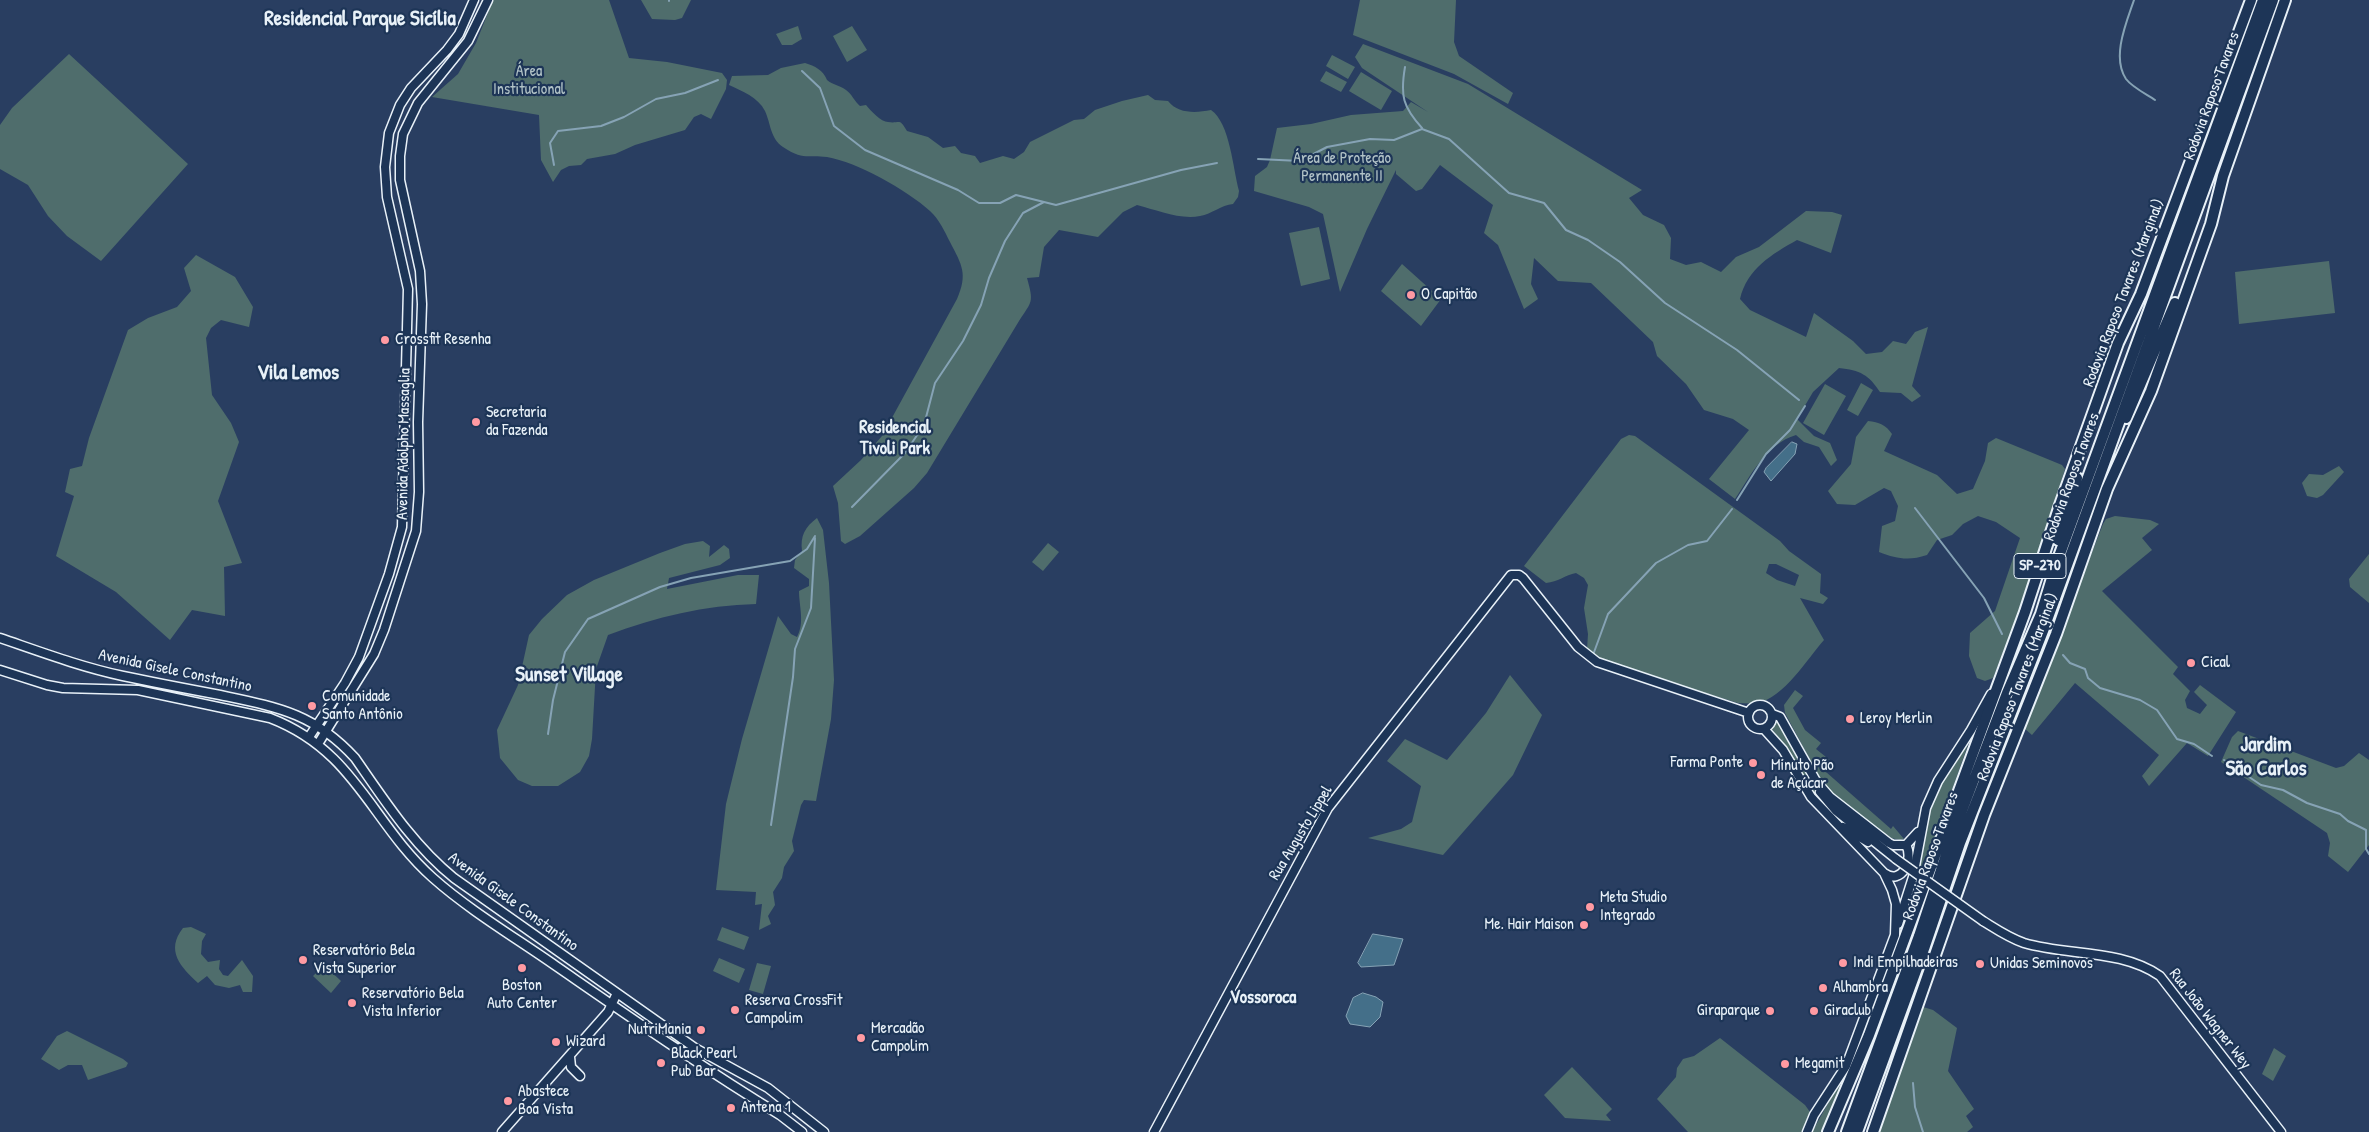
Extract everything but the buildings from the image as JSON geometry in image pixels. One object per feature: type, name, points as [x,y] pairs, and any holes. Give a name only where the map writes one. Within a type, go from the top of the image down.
[{"type":"highway","name":"Rodovia Raposo Tavares (Marginal)","points":[[1828,1132],[1869,1035],[2025,612],[2060,504],[2250,0]]},
{"type":"highway","name":"Rodovia Raposo Tavares","points":[[1846,1132],[1919,936],[1953,834],[2007,693],[2034,631],[2057,562],[2263,0]]},
{"type":"highway","name":"Rodovia Raposo Tavares","points":[[1857,1132],[1926,946],[1960,843],[2039,640],[2273,0]]},
{"type":"highway","name":"Rodovia Raposo Tavares (Marginal)","points":[[1872,1132],[1984,815],[2056,634],[2107,488],[2151,390],[2211,224],[2219,193],[2286,0]]},
{"type":"highway","points":[[2095,484],[2171,314],[2219,193]]},
{"type":"highway","points":[[2034,631],[2036,612],[2105,383]]},
{"type":"highway","points":[[1862,1132],[1881,1068]]},
{"type":"main road","name":"Avenida Adolpho Massaglia","points":[[309,737],[360,657],[389,574],[402,527],[408,289],[390,212],[385,167],[386,146],[400,105],[411,88],[459,34],[474,0]]},
{"type":"main road","name":"Avenida Adolpho Massaglia","points":[[318,744],[377,646],[416,531],[419,492],[418,422],[422,304],[420,271],[404,207],[400,180],[400,156],[404,134],[418,103],[468,42],[488,0]]},
{"type":"main road","points":[[390,212],[404,207]]},
{"type":"main road","name":"Rua Augusto Lippel","points":[[1154,1132],[1328,808],[1511,575],[1519,575],[1523,578],[1578,647],[1597,662],[1749,713]]},
{"type":"main road","name":"Avenida Gisele Constantino","points":[[0,638],[51,656],[123,676],[268,704],[298,715],[316,725],[344,746],[404,827],[434,862],[695,1048],[768,1088],[824,1132]]},
{"type":"main road","name":"Avenida Gisele Constantino","points":[[0,670],[26,680],[63,688],[138,690],[270,718],[290,725],[318,744],[350,775],[402,843],[432,877],[612,1005],[780,1115],[802,1132]]},
{"type":"main road","points":[[1807,1132],[1814,1115],[1846,1066],[1895,935],[1913,877],[1926,808],[1938,781],[1971,730],[1999,679]]},
{"type":"main road","points":[[1894,858],[1836,811],[1820,792],[1816,781],[1780,718],[1772,714],[1767,707],[1760,705],[1753,707],[1749,713],[1751,724],[1756,728],[1764,729],[1783,750],[1811,797],[1829,818],[1884,873],[1891,877],[1898,876],[1905,870],[1908,854],[1906,845]]},
{"type":"main road","points":[[1764,729],[1770,725],[1772,714]]},
{"type":"main road","points":[[337,715],[335,728],[344,746]]},
{"type":"main road","points":[[1816,781],[1837,803],[1893,845],[1906,845],[1921,829]]},
{"type":"main road","points":[[1829,818],[1894,858]]},
{"type":"main road","name":"Rua João Wagner Wey","points":[[1894,858],[2007,936],[2024,943],[2056,950],[2133,961],[2153,971],[2174,994],[2281,1132]]},
{"type":"main road","points":[[1884,873],[1896,904],[1895,935]]},
{"type":"main road","points":[[502,1132],[570,1057],[612,1005],[617,993]]},
{"type":"main road","points":[[570,1057],[571,1067],[580,1076]]},
{"type":"main road","points":[[707,1068],[710,1065],[728,1072],[735,1071]]},
{"type":"green space","name":"Área Institucional","points":[[493,0],[609,0],[629,58],[667,62],[722,73],[727,80],[726,89],[711,119],[701,114],[694,117],[685,130],[635,145],[615,154],[587,159],[581,165],[569,166],[561,170],[553,182],[541,160],[539,115],[432,97],[458,74],[476,43]]},
{"type":"green space","points":[[641,0],[691,0],[682,18],[675,20],[652,19]]},
{"type":"green space","points":[[1360,0],[1456,0],[1454,42],[1459,56],[1513,93],[1508,104],[1454,74],[1353,35]]},
{"type":"green space","points":[[798,26],[802,39],[792,45],[782,45],[776,34]]},
{"type":"green space","points":[[852,26],[867,50],[847,62],[833,36]]},
{"type":"green space","name":"Área de Proteção Permanente II","points":[[1363,44],[1468,84],[1642,190],[1629,198],[1643,215],[1664,225],[1671,238],[1670,259],[1686,265],[1701,262],[1721,272],[1736,257],[1759,247],[1806,211],[1832,212],[1842,215],[1831,253],[1797,240],[1770,257],[1755,271],[1743,288],[1740,299],[1750,310],[1806,337],[1814,313],[1853,341],[1866,354],[1882,352],[1893,341],[1906,344],[1915,332],[1928,327],[1912,386],[1921,396],[1912,402],[1901,393],[1880,392],[1872,381],[1863,374],[1839,368],[1813,392],[1797,419],[1814,436],[1830,443],[1837,460],[1831,466],[1819,447],[1804,442],[1796,435],[1785,439],[1760,461],[1735,499],[1709,479],[1749,430],[1733,419],[1704,410],[1686,384],[1657,356],[1653,342],[1591,283],[1558,281],[1534,258],[1531,284],[1538,299],[1524,309],[1498,245],[1484,233],[1493,205],[1440,165],[1422,189],[1416,191],[1396,174],[1396,170],[1367,229],[1340,292],[1323,214],[1309,207],[1254,191],[1255,176],[1267,167],[1277,128],[1311,124],[1351,115],[1403,111],[1411,102],[1428,112],[1362,68],[1355,57]]},
{"type":"green space","points":[[69,54],[188,164],[101,261],[67,236],[48,216],[28,185],[0,169],[0,125],[12,108]]},
{"type":"green space","points":[[1332,55],[1355,67],[1348,79],[1326,66]]},
{"type":"green space","points":[[805,63],[818,69],[827,80],[846,90],[860,106],[866,105],[882,120],[899,122],[907,131],[928,137],[943,148],[955,146],[961,153],[975,156],[980,163],[1003,156],[1014,159],[1024,152],[1030,142],[1074,120],[1084,119],[1095,110],[1148,95],[1155,100],[1168,101],[1177,108],[1188,112],[1211,110],[1223,125],[1227,136],[1239,191],[1238,197],[1233,204],[1200,216],[1177,216],[1137,205],[1123,212],[1098,237],[1059,230],[1044,247],[1039,277],[1027,278],[1031,292],[1029,305],[927,473],[914,488],[860,536],[845,544],[841,541],[838,503],[833,486],[861,460],[882,436],[957,299],[963,276],[958,257],[942,226],[933,214],[920,203],[881,178],[853,165],[827,157],[801,156],[783,147],[773,135],[762,106],[749,95],[729,85],[732,76],[768,75],[781,68]]},
{"type":"green space","points":[[1326,71],[1347,82],[1341,92],[1320,81]]},
{"type":"green space","points":[[1361,72],[1392,91],[1381,110],[1349,91]]},
{"type":"green space","points":[[1319,227],[1330,279],[1301,286],[1289,233]]},
{"type":"green space","points":[[196,255],[235,277],[253,307],[249,327],[221,320],[211,328],[206,338],[212,395],[231,423],[239,442],[218,501],[242,563],[224,567],[225,616],[192,610],[170,640],[116,592],[56,556],[74,496],[65,492],[70,469],[82,466],[89,438],[128,330],[148,318],[177,307],[191,291],[184,268]]},
{"type":"green space","points":[[2329,261],[2335,313],[2239,324],[2235,272]]},
{"type":"green space","name":"O Capitão","points":[[1402,264],[1441,299],[1421,326],[1381,291]]},
{"type":"green space","points":[[1861,383],[1873,390],[1858,416],[1847,410]]},
{"type":"green space","points":[[1825,384],[1846,396],[1824,435],[1803,423]]},
{"type":"green space","points":[[1868,421],[1882,424],[1892,434],[1884,451],[1937,475],[1957,494],[1973,489],[1985,461],[1988,443],[1996,438],[2062,465],[2065,469],[2025,597],[1993,678],[1985,681],[1977,678],[1969,656],[1970,633],[1995,611],[2020,538],[1996,522],[1978,516],[1963,524],[1952,535],[1937,540],[1927,555],[1903,558],[1879,552],[1882,526],[1895,521],[1898,506],[1891,491],[1884,488],[1855,505],[1837,504],[1828,491],[1851,464],[1856,437]]},
{"type":"green space","points":[[1629,435],[1635,436],[1780,541],[1789,551],[1821,574],[1820,593],[1828,598],[1823,604],[1800,598],[1824,640],[1786,686],[1767,700],[1757,703],[1738,703],[1613,665],[1587,650],[1588,634],[1584,608],[1588,585],[1584,578],[1576,573],[1546,583],[1524,566],[1621,439]],"holes":[[[1769,564],[1776,564],[1799,575],[1795,586],[1777,580],[1766,573]]]},
{"type":"green space","points":[[2339,466],[2344,472],[2323,495],[2317,498],[2307,496],[2302,483],[2309,474],[2323,475]]},
{"type":"green space","points":[[2115,516],[2150,520],[2159,524],[2142,538],[2152,550],[2102,591],[2178,667],[2173,674],[2190,691],[2185,700],[2187,708],[2200,714],[2207,705],[2194,692],[2200,685],[2236,712],[2208,756],[2187,743],[2149,786],[2142,776],[2159,755],[2075,683],[2032,735],[2024,728],[2103,524],[2106,519]]},
{"type":"green space","points":[[817,518],[823,530],[829,583],[834,680],[831,719],[816,801],[804,800],[801,805],[792,841],[794,851],[784,867],[782,878],[773,892],[775,905],[768,916],[771,924],[759,930],[762,904],[755,905],[756,892],[716,890],[726,804],[742,739],[778,616],[791,634],[797,637],[801,626],[799,591],[809,586],[809,579],[794,568],[795,560],[802,551],[804,532]]},
{"type":"green space","points":[[703,541],[710,546],[709,557],[724,545],[729,549],[730,558],[720,565],[669,578],[667,589],[738,575],[759,575],[756,604],[718,607],[681,613],[608,635],[596,669],[592,739],[589,756],[580,772],[558,786],[532,786],[518,780],[500,758],[497,730],[518,685],[529,635],[542,619],[567,595],[594,580],[685,544]]},
{"type":"green space","points":[[1048,543],[1059,552],[1043,571],[1032,562]]},
{"type":"green space","points":[[2369,554],[2369,603],[2350,587],[2349,579]]},
{"type":"green space","points":[[1510,675],[1542,715],[1513,775],[1443,855],[1368,838],[1401,829],[1412,822],[1421,786],[1387,761],[1405,739],[1447,760],[1486,713]]},
{"type":"green space","points":[[1795,690],[1803,696],[1793,708],[1805,730],[1821,743],[1816,749],[1831,761],[1826,772],[1891,829],[1893,826],[1904,839],[1891,838],[1827,790],[1785,713],[1784,705]]},
{"type":"green space","points":[[1775,720],[1777,720],[1827,805],[1855,829],[1855,832],[1828,810],[1808,787],[1772,729]]},
{"type":"green space","points":[[2238,731],[2336,768],[2344,766],[2359,753],[2369,760],[2369,845],[2348,872],[2328,856],[2330,843],[2327,833],[2221,762],[2232,737]]},
{"type":"green space","points":[[1969,742],[1899,940],[1825,1132],[1812,1132],[1849,1066],[1898,939],[1914,889],[1924,828],[1939,786]]},
{"type":"green space","points":[[191,927],[206,934],[202,941],[201,954],[208,962],[220,960],[219,969],[223,975],[228,976],[242,960],[253,976],[252,992],[243,992],[240,985],[229,988],[215,985],[207,976],[198,983],[186,971],[177,958],[175,944],[183,928]]},
{"type":"green space","points":[[722,927],[749,937],[744,950],[717,940]]},
{"type":"green space","points":[[719,958],[745,969],[739,983],[713,971]]},
{"type":"green space","points":[[757,963],[771,966],[763,994],[749,990]]},
{"type":"green space","points":[[324,965],[341,981],[331,993],[313,976]]},
{"type":"green space","points":[[1920,1006],[1933,1010],[1957,1028],[1948,1071],[1974,1109],[1966,1116],[1973,1127],[1967,1132],[1876,1132]]},
{"type":"green space","points":[[67,1031],[123,1059],[128,1063],[126,1067],[88,1080],[82,1065],[68,1065],[59,1070],[41,1059],[57,1036]]},
{"type":"green space","points":[[1720,1038],[1805,1105],[1810,1112],[1803,1132],[1688,1132],[1657,1099],[1676,1077],[1677,1068],[1683,1059],[1694,1056]]},
{"type":"green space","points":[[2274,1048],[2286,1056],[2273,1081],[2262,1074]]},
{"type":"green space","points":[[1572,1067],[1612,1109],[1606,1115],[1611,1121],[1565,1118],[1544,1095]]},
{"type":"water","points":[[1792,442],[1797,444],[1795,454],[1771,481],[1764,472],[1766,468]]},
{"type":"water","points":[[1373,934],[1403,939],[1394,965],[1361,967],[1358,963]]},
{"type":"water","points":[[1363,993],[1376,997],[1383,1002],[1380,1017],[1370,1027],[1350,1024],[1346,1016],[1353,998]]},
{"type":"waterway","points":[[2134,0],[2124,28],[2120,50],[2122,70],[2126,79],[2135,88],[2155,100]]},
{"type":"waterway","points":[[1405,67],[1403,94],[1407,107],[1422,128]]},
{"type":"waterway","points":[[802,71],[820,88],[834,126],[865,150],[958,190],[979,203],[1000,203],[1016,195],[1056,205],[1181,170],[1217,163]]},
{"type":"waterway","points":[[554,165],[550,143],[558,131],[601,126],[624,117],[656,99],[685,93],[718,80]]},
{"type":"waterway","points":[[1258,159],[1300,161],[1327,147],[1370,139],[1394,140],[1422,129],[1449,139],[1509,193],[1544,203],[1566,230],[1588,240],[1620,262],[1665,303],[1737,350],[1799,400]]},
{"type":"waterway","points":[[852,507],[905,453],[924,425],[935,383],[963,341],[981,305],[989,278],[1005,241],[1023,213],[1044,202]]},
{"type":"waterway","points":[[1737,500],[1766,454],[1790,430],[1805,406]]},
{"type":"waterway","points":[[1915,508],[1984,598],[2002,634]]},
{"type":"waterway","points":[[1593,655],[1608,614],[1656,563],[1688,545],[1707,541],[1732,509]]},
{"type":"waterway","points":[[548,734],[553,700],[565,652],[588,619],[660,587],[691,578],[790,561],[807,549],[815,536]]},
{"type":"waterway","points":[[771,825],[793,677],[795,649],[811,608],[815,538]]},
{"type":"waterway","points":[[2063,655],[2070,663],[2085,669],[2088,678],[2100,688],[2140,700],[2157,710],[2177,739],[2194,744],[2212,756]]},
{"type":"waterway","points":[[2224,760],[2261,785],[2283,790],[2307,803],[2340,814],[2348,821],[2366,830],[2366,849],[2369,854]]},
{"type":"waterway","points":[[1913,1083],[1915,1107],[1923,1132]]},
{"type":"place","name":"O Capitão","points":[[1411,295]]},
{"type":"place","name":"Crossfit Resenha","points":[[385,340]]},
{"type":"place","name":"Secretaria da Fazenda","points":[[476,422]]},
{"type":"place","name":"Cical","points":[[2191,663]]},
{"type":"place","name":"Comunidade Santo Antônio","points":[[312,706]]},
{"type":"place","name":"Leroy Merlin","points":[[1850,719]]},
{"type":"place","name":"Farma Ponte","points":[[1753,763]]},
{"type":"place","name":"Minuto Pão de Açúcar","points":[[1761,775]]},
{"type":"place","name":"Meta Studio Integrado","points":[[1590,907]]},
{"type":"place","name":"Me. Hair Maison","points":[[1584,925]]},
{"type":"place","name":"Reservatório Bela Vista Superior","points":[[303,960]]},
{"type":"place","name":"Indi Empilhadeiras","points":[[1843,963]]},
{"type":"place","name":"Unidas Seminovos","points":[[1980,964]]},
{"type":"place","name":"Boston Auto Center","points":[[522,968]]},
{"type":"place","name":"Alhambra","points":[[1823,988]]},
{"type":"place","name":"Reservatório Bela Vista Inferior","points":[[352,1003]]},
{"type":"place","name":"Reserva CrossFit Campolim","points":[[735,1010]]},
{"type":"place","name":"Giraparque","points":[[1770,1011]]},
{"type":"place","name":"Giraclub","points":[[1814,1011]]},
{"type":"place","name":"NutriMania","points":[[701,1030]]},
{"type":"place","name":"Mercadão Campolim","points":[[861,1038]]},
{"type":"place","name":"Wizard","points":[[556,1042]]},
{"type":"place","name":"Black Pearl Pub Bar","points":[[661,1063]]},
{"type":"place","name":"Megamit","points":[[1785,1064]]},
{"type":"place","name":"Abastece Boa Vista","points":[[508,1101]]},
{"type":"place","name":"Antena 1","points":[[731,1108]]},
{"type":"district","name":"Residencial Parque Sicília","points":[[360,19]]},
{"type":"district","name":"Vila Lemos","points":[[298,373]]},
{"type":"district","name":"Residencial Tivoli Park","points":[[895,438]]},
{"type":"district","name":"Sunset Village","points":[[569,675]]},
{"type":"district","name":"Jardim São Carlos","points":[[2266,757]]},
{"type":"district","name":"Vossoroca","points":[[1263,998]]}]
